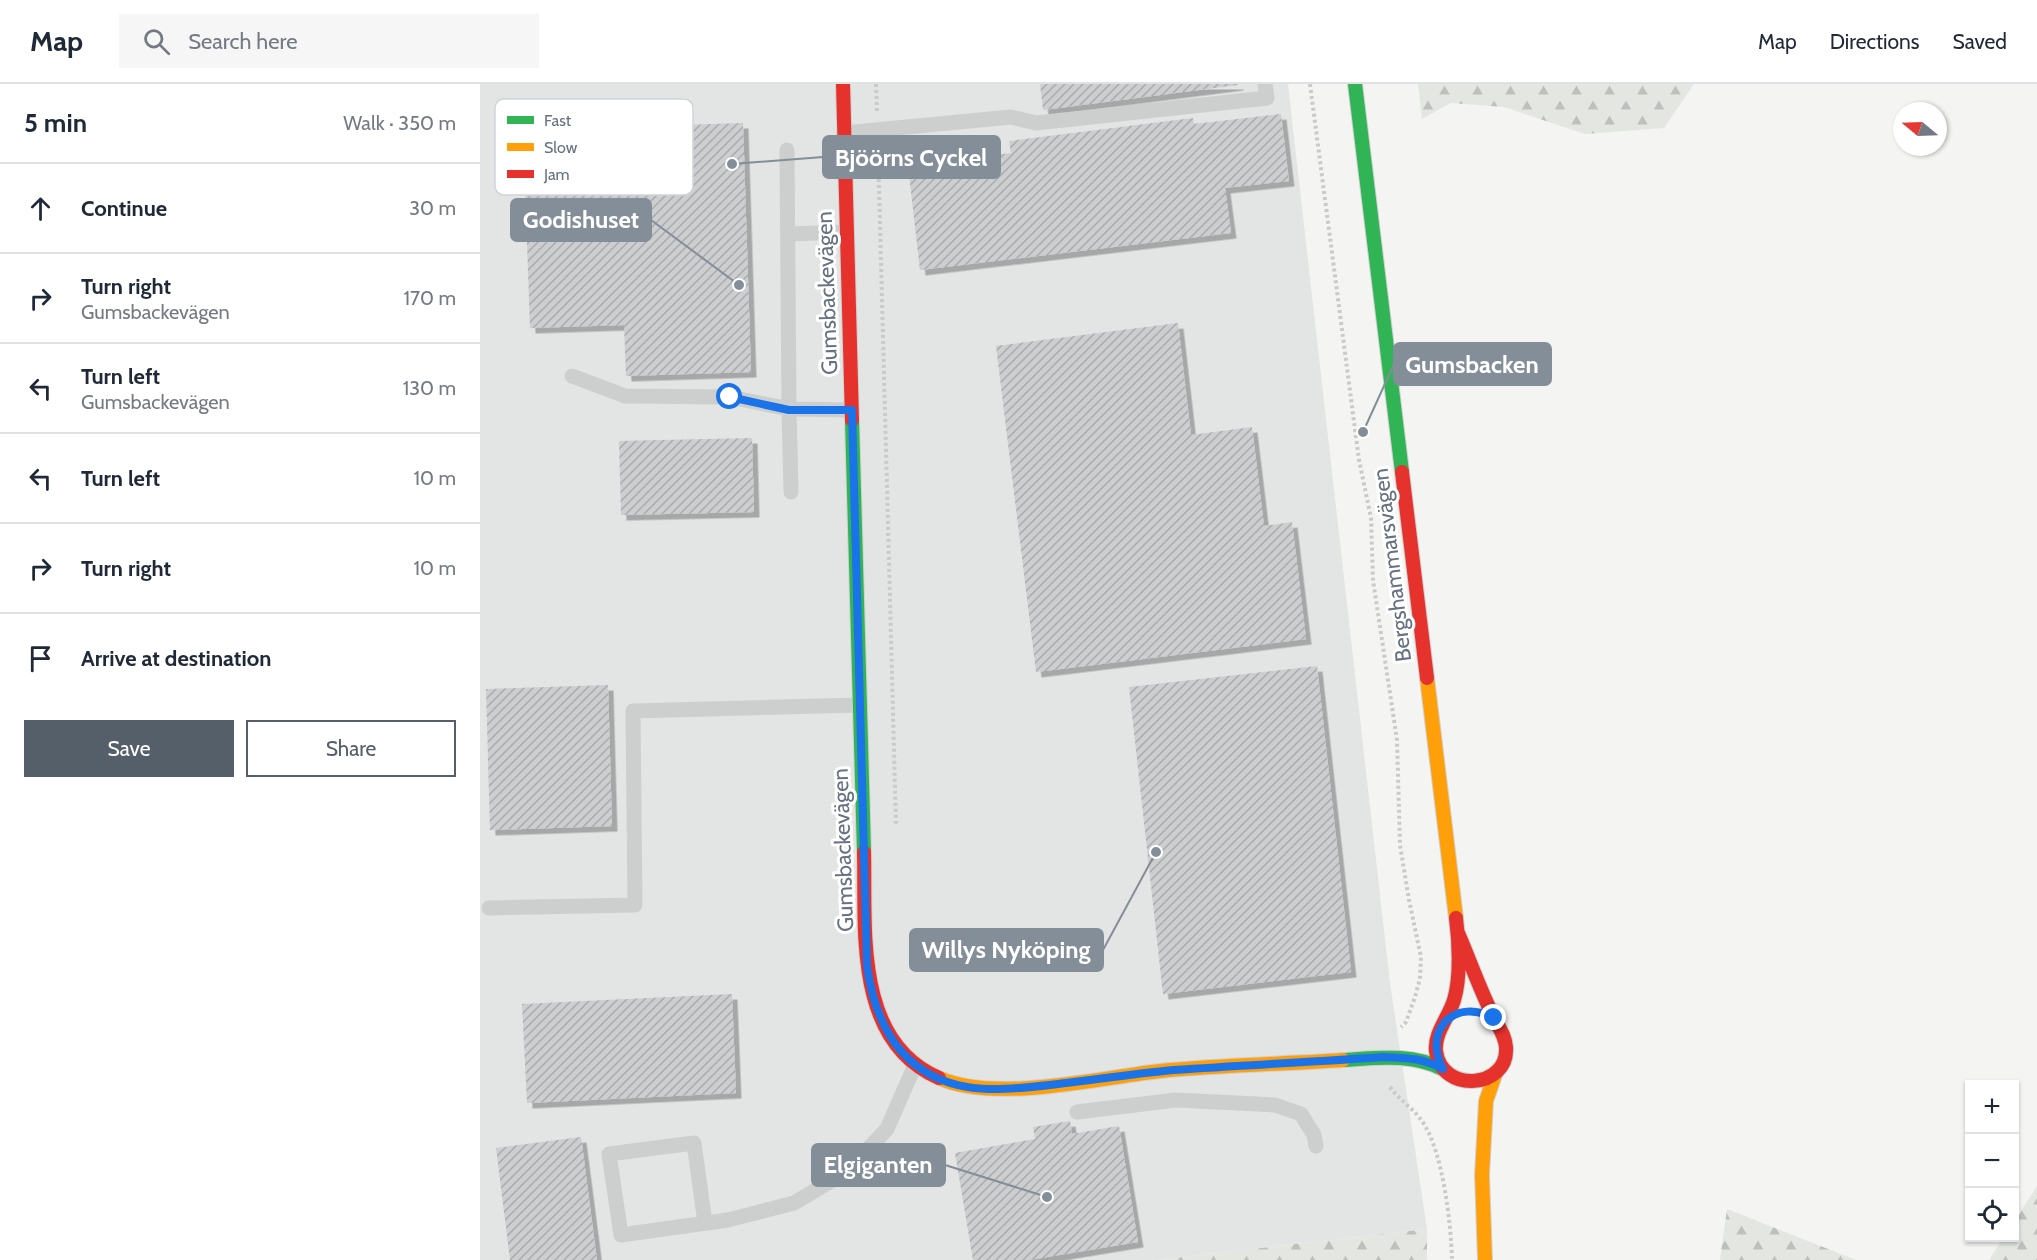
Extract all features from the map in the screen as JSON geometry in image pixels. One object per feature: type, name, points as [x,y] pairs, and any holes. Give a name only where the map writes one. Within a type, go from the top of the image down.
[{"type":"street","name":"Gumsbackevägen","points":[[843,84],[867,966],[871,991],[885,1027],[897,1047],[915,1065],[932,1076],[954,1084],[983,1089],[1014,1089],[1173,1070],[1384,1057],[1430,1061],[1448,1073]]},
{"type":"street","name":"Bergshammarsvägen","points":[[1354,84],[1458,933]]},
{"type":"street","points":[[1448,1073],[1462,1081],[1474,1082],[1486,1079],[1504,1063],[1507,1051],[1502,1027],[1494,1018],[1458,933]]},
{"type":"street","points":[[1458,933],[1456,991],[1453,1004],[1438,1033],[1435,1045],[1437,1058],[1459,1092]]},
{"type":"street","points":[[1446,1021],[1456,1014],[1469,1011],[1482,1012],[1494,1018]]},
{"type":"street","points":[[1485,1260],[1482,1175],[1486,1101],[1496,1072]]},
{"type":"street","points":[[1471,1132],[1482,1175]]},
{"type":"lane","points":[[844,133],[1011,117],[1036,123],[1267,98],[1265,84]]},
{"type":"lane","points":[[787,150],[791,492]]},
{"type":"lane","points":[[788,234],[847,232]]},
{"type":"lane","points":[[572,376],[625,396],[730,397],[789,410],[852,410]]},
{"type":"lane","points":[[489,908],[635,905],[633,711],[860,705]]},
{"type":"lane","points":[[705,1223],[694,1143],[609,1154],[621,1235],[728,1220],[794,1203],[846,1172],[887,1129],[915,1065]]},
{"type":"lane","points":[[1173,1070],[1176,1100]]},
{"type":"lane","points":[[1077,1112],[1176,1100],[1275,1105],[1301,1114],[1314,1136],[1316,1146]]},
{"type":"path","points":[[876,84],[896,826]]},
{"type":"path","points":[[1310,84],[1359,460],[1371,518],[1373,580],[1378,621],[1398,740],[1400,845],[1421,957],[1420,979],[1406,1022],[1394,1033],[1382,1036],[1385,1079],[1394,1093],[1421,1119],[1433,1141],[1451,1228],[1452,1260]]},
{"type":"shaded area","points":[[480,84],[1288,84],[1390,983],[1427,1229],[1156,1260],[480,1260]]},
{"type":"green space","points":[[1418,84],[1694,84],[1664,128],[1585,134],[1504,107],[1451,103],[1422,119]]},
{"type":"green space","points":[[2037,1186],[2037,1260],[1989,1260],[2000,1242],[2019,1242],[2019,1214]]},
{"type":"green space","points":[[1727,1209],[1856,1260],[1720,1260]]},
{"type":"green space","points":[[1427,1229],[1427,1260],[1156,1260]]},
{"type":"building","points":[[1040,84],[1238,84],[1238,85],[1043,110]]},
{"type":"building","points":[[1281,114],[1289,181],[1225,188],[1231,233],[920,270],[908,166],[1011,153],[1009,141],[1193,118],[1194,124]]},
{"type":"building","points":[[743,123],[751,372],[626,376],[624,325],[530,328],[525,195],[693,195],[693,125]]},
{"type":"building","points":[[1178,323],[1191,435],[1252,427],[1264,526],[1292,522],[1306,639],[1036,672],[996,346]]},
{"type":"building","points":[[752,438],[754,512],[621,515],[619,441]]},
{"type":"building","points":[[1317,666],[1351,972],[1163,994],[1129,687]]},
{"type":"building","points":[[608,685],[612,826],[490,830],[486,689]]},
{"type":"building","points":[[732,994],[736,1093],[527,1103],[522,1004]]},
{"type":"building","points":[[1070,1121],[1072,1134],[1119,1126],[1138,1242],[1029,1260],[973,1260],[955,1153],[1035,1139],[1033,1127]]},
{"type":"building","points":[[581,1137],[597,1260],[510,1260],[496,1148]]},
{"type":"traffic: fast","points":[[1355,84],[1402,472]]},
{"type":"traffic: fast","points":[[852,420],[864,852]]},
{"type":"traffic: fast","points":[[1343,1060],[1406,1059],[1443,1069]]},
{"type":"traffic: slow","points":[[1427,678],[1456,918]]},
{"type":"traffic: slow","points":[[939,1078],[962,1085],[1018,1089],[1160,1071],[1343,1060]]},
{"type":"traffic: slow","points":[[1485,1260],[1482,1175],[1486,1101],[1496,1072]]},
{"type":"traffic: jam","points":[[843,84],[852,420]]},
{"type":"traffic: jam","points":[[1402,472],[1427,678]]},
{"type":"traffic: jam","points":[[864,852],[866,947],[870,980],[878,1010],[891,1038],[911,1061],[939,1078]]},
{"type":"traffic: jam","points":[[1456,918],[1458,981],[1452,1006],[1437,1038],[1436,1051],[1441,1065],[1449,1074],[1461,1080],[1474,1081],[1486,1078],[1497,1071],[1504,1061],[1506,1047],[1503,1035],[1484,997],[1458,933]]},
{"type":"place","name":"Bjöörns Cyckel","points":[[732,164]]},
{"type":"place","name":"Godishuset","points":[[739,285]]},
{"type":"place","name":"Gumsbacken","points":[[1363,432]]},
{"type":"place","name":"Willys Nyköping","points":[[1156,852]]},
{"type":"place","name":"Elgiganten","points":[[1047,1197]]},
{"type":"route","points":[[730,397],[789,410],[852,410],[867,966],[871,991],[885,1027],[897,1047],[915,1065],[932,1076],[954,1084],[983,1089],[1014,1089],[1173,1070],[1384,1057],[1430,1061],[1443,1069],[1437,1058],[1435,1045],[1438,1033],[1446,1021],[1456,1014],[1469,1010],[1482,1012],[1494,1018]]}]
